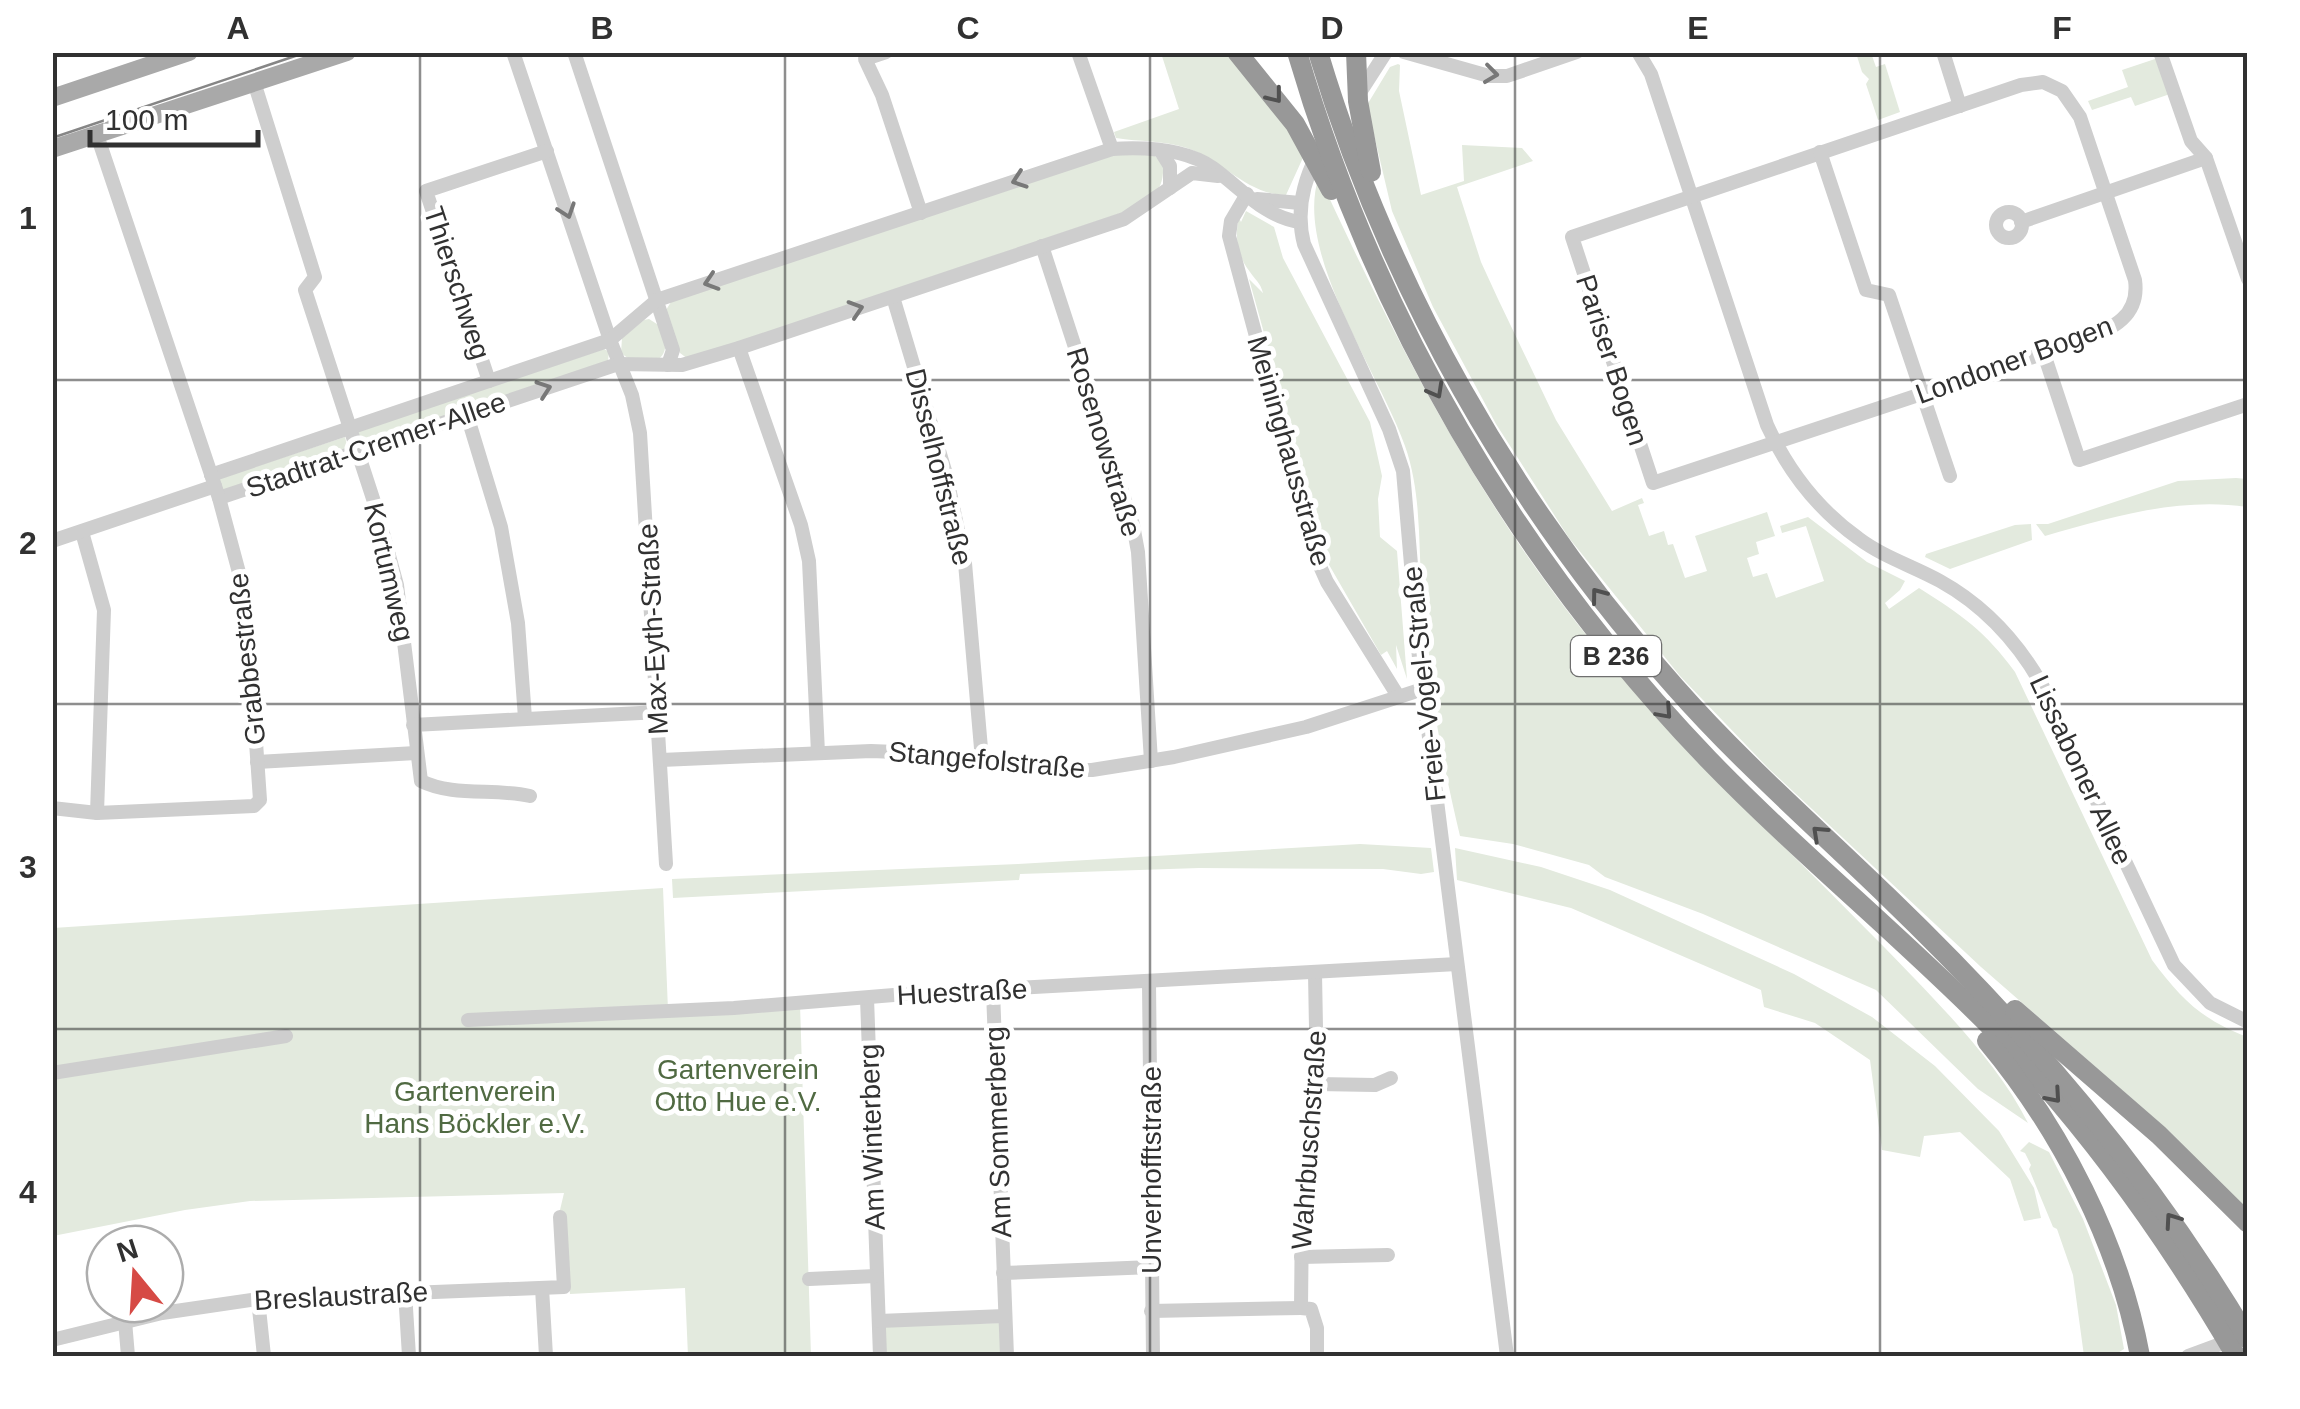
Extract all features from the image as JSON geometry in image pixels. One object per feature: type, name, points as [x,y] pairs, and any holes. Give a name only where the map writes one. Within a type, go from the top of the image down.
[{"type":"highway","points":[[1237,52],[1278,100],[1308,144],[1371,280],[1392,304]]},
{"type":"highway","name":"B 236","points":[[1296,52],[1339,179],[1392,304],[1433,388],[1532,546],[1594,628],[1709,759],[1996,1033],[2063,1107],[2217,1306],[2248,1340]]},
{"type":"highway","name":"B 236","points":[[1318,52],[1352,157],[1408,283],[1512,474],[1604,602],[1721,736],[1890,899],[2004,1015],[2092,1113],[2169,1215],[2217,1306],[2236,1356]]},
{"type":"highway","points":[[1356,52],[1365,150],[1408,283]]},
{"type":"highway","points":[[1890,899],[1936,935],[2035,1028],[2159,1134],[2248,1223]]},
{"type":"highway","points":[[1911,952],[2000,1057],[2060,1148],[2112,1263],[2140,1356]]},
{"type":"main road","points":[[52,98],[189,52]]},
{"type":"main road","points":[[52,150],[347,52]]},
{"type":"street","name":"Max-Eyth-Straße","points":[[514,52],[618,364],[632,395],[640,433],[666,864]]},
{"type":"street","points":[[574,52],[658,300],[673,350],[668,365]]},
{"type":"street","points":[[886,52],[864,56],[882,95],[921,212]]},
{"type":"street","points":[[1078,52],[1112,149]]},
{"type":"street","name":"Freie-Vogel-Straße","points":[[1386,52],[1320,148],[1305,180],[1300,222],[1308,256],[1389,429],[1403,471],[1422,689],[1507,1356]]},
{"type":"street","points":[[1404,52],[1488,76],[1507,76],[1577,52]]},
{"type":"street","name":"Lissaboner Allee","points":[[1638,52],[1651,74],[1775,444],[1788,468],[1815,502],[1857,538],[1972,601],[2016,645],[2043,686],[2174,964],[2210,1003],[2248,1022]]},
{"type":"street","name":"Lissaboner Allee","points":[[1649,52],[1651,74]]},
{"type":"street","points":[[1943,52],[1960,106]]},
{"type":"street","points":[[2160,52],[2191,141],[2206,158],[2248,279]]},
{"type":"street","name":"Kortumweg","points":[[254,82],[315,278],[305,290],[397,585],[416,753]]},
{"type":"street","name":"Londoner Bogen","points":[[1692,195],[2032,82],[2053,84],[2072,102],[2106,192],[2135,280],[2134,304],[2125,318],[2109,330],[2044,354],[1775,444]]},
{"type":"street","name":"Grabbestraße","points":[[97,134],[215,486],[247,612],[258,805],[97,813]]},
{"type":"street","name":"Stadtrat-Cremer-Allee","points":[[215,486],[350,428],[610,340],[658,300],[1112,149],[1160,150],[1205,164],[1261,207],[1300,222]]},
{"type":"street","points":[[1160,150],[1170,166],[1170,188]]},
{"type":"street","name":"Thierschweg","points":[[489,381],[426,191],[547,152]]},
{"type":"street","points":[[1820,152],[1866,290],[1889,295],[1950,476]]},
{"type":"street","points":[[2021,222],[2206,158]]},
{"type":"street","name":"Stadtrat-Cremer-Allee","points":[[215,486],[357,451],[618,364],[682,366],[1124,218],[1192,174],[1204,172],[1224,178]]},
{"type":"street","name":"Pariser Bogen","points":[[1692,195],[1572,237],[1653,482],[1775,444]]},
{"type":"street","points":[[1249,196],[1300,202]]},
{"type":"street","name":"Meininghausstraße","points":[[1249,196],[1230,221],[1229,236],[1315,555],[1327,582],[1398,696]]},
{"type":"street","name":"Rosenowstraße","points":[[1042,246],[1133,525],[1151,761]]},
{"type":"street","name":"Disselhoffstraße","points":[[893,297],[946,474],[962,548],[982,760]]},
{"type":"street","points":[[739,348],[801,525],[809,562],[818,753]]},
{"type":"street","points":[[2044,354],[2079,460],[2248,404]]},
{"type":"street","points":[[632,395],[651,364]]},
{"type":"street","points":[[467,414],[500,528],[518,623],[525,718]]},
{"type":"street","points":[[52,542],[215,486]]},
{"type":"street","points":[[52,808],[97,813],[106,643],[104,610],[82,532]]},
{"type":"street","name":"Stangefolstraße","points":[[661,760],[888,752],[1078,770],[1151,761],[1334,720],[1422,689]]},
{"type":"street","points":[[413,725],[659,712]]},
{"type":"street","points":[[257,762],[416,753],[421,781],[436,789],[509,791],[530,796]]},
{"type":"street","name":"Huestraße","points":[[468,1020],[734,1008],[1457,964]]},
{"type":"street","name":"Wahrbuschstraße","points":[[1315,973],[1317,1084],[1302,1211],[1301,1308],[1311,1309],[1317,1328],[1318,1356]]},
{"type":"street","name":"Unverhofftstraße","points":[[1149,983],[1153,1356]]},
{"type":"street","name":"Am Sommerberg","points":[[993,991],[1007,1356]]},
{"type":"street","name":"Am Winterberg","points":[[868,998],[880,1356]]},
{"type":"street","points":[[52,1073],[286,1036]]},
{"type":"street","points":[[1317,1084],[1375,1086],[1391,1078]]},
{"type":"street","points":[[546,1356],[542,1288],[564,1287],[560,1217]]},
{"type":"street","points":[[1301,1258],[1388,1255]]},
{"type":"street","name":"Am Sommerberg","points":[[1003,1272],[1152,1267]]},
{"type":"street","points":[[809,1279],[876,1276]]},
{"type":"street","name":"Breslaustraße","points":[[185,1312],[258,1299],[542,1288]]},
{"type":"street","points":[[405,1292],[410,1356]]},
{"type":"street","points":[[258,1299],[264,1356]]},
{"type":"street","points":[[1151,1311],[1301,1308]]},
{"type":"street","points":[[879,1321],[1006,1316]]},
{"type":"street","name":"Breslaustraße","points":[[52,1340],[117,1324]]},
{"type":"street","points":[[125,1324],[128,1356]]},
{"type":"street","points":[[2188,1356],[2248,1332]]},
{"type":"green space","points":[[1161,53],[1230,53],[1306,151],[1286,195],[1259,189],[1187,148],[1116,138],[1114,132],[1179,109]]},
{"type":"green space","points":[[1856,53],[1871,53],[1876,67],[1885,64],[1900,112],[1878,120],[1866,84],[1869,79],[1862,72]]},
{"type":"green space","points":[[2158,58],[2170,94],[2135,106],[2131,97],[2092,110],[2088,101],[2128,87],[2122,70]]},
{"type":"green space","points":[[1398,64],[1399,91],[1421,195],[1464,181],[1462,145],[1522,148],[1533,161],[1457,187],[1481,262],[1498,299],[1556,420],[1612,511],[1642,498],[1644,503],[1638,505],[1649,536],[1664,531],[1685,578],[1707,571],[1695,536],[1767,512],[1775,536],[1756,542],[1759,554],[1747,558],[1753,577],[1767,573],[1776,598],[1824,581],[1806,526],[1782,533],[1780,526],[1808,517],[1867,562],[1905,581],[1885,603],[1889,609],[1919,588],[1972,625],[2015,672],[2152,960],[2193,1006],[2247,1037],[2247,1211],[2169,1131],[1981,967],[1768,768],[1680,676],[1569,538],[1496,424],[1433,307],[1392,211],[1367,105],[1390,67]]},
{"type":"green space","points":[[1152,154],[1163,162],[1158,189],[1124,212],[688,359],[680,353],[666,310],[671,302],[1113,155]]},
{"type":"green space","points":[[1319,176],[1420,380],[1457,446],[1539,573],[1585,634],[1665,725],[1962,1030],[1999,1076],[2028,1123],[1978,1089],[1876,990],[1703,914],[1605,877],[1589,865],[1513,844],[1460,836],[1431,687],[1417,501],[1410,464],[1393,416],[1328,275],[1314,206]]},
{"type":"green space","points":[[1246,211],[1274,227],[1283,258],[1370,422],[1382,476],[1378,499],[1380,537],[1397,551],[1407,679],[1396,645],[1397,669],[1387,651],[1381,655],[1328,563],[1249,279],[1263,293],[1238,246],[1239,218],[1241,222]]},
{"type":"green space","points":[[649,319],[660,326],[664,351],[659,359],[629,359],[621,353],[622,338]]},
{"type":"green space","points":[[604,349],[609,352],[608,361],[364,444],[360,440],[361,430]]},
{"type":"green space","points":[[345,437],[348,449],[223,491],[218,479]]},
{"type":"green space","points":[[2247,479],[2247,507],[2171,507],[2045,536],[2036,524],[2048,524],[2178,481]]},
{"type":"green space","points":[[2031,524],[2032,540],[1950,569],[1925,557],[2015,525]]},
{"type":"green space","points":[[1360,844],[1431,848],[1434,872],[1199,868],[1020,874],[1019,880],[673,898],[672,879]]},
{"type":"green space","points":[[1455,848],[1541,867],[1610,890],[1794,974],[1872,1017],[1935,1066],[1999,1131],[2034,1188],[2041,1218],[2024,1221],[2010,1179],[1960,1132],[1924,1136],[1920,1157],[1882,1150],[1870,1060],[1815,1023],[1764,1007],[1761,990],[1571,908],[1457,880]]},
{"type":"green space","points":[[663,888],[668,1010],[800,1004],[811,1356],[688,1356],[685,1288],[570,1294],[560,1210],[564,1193],[250,1201],[114,1224],[85,1224],[85,1230],[53,1236],[53,928]]},
{"type":"green space","points":[[2029,1142],[2049,1152],[2083,1219],[2116,1305],[2124,1349],[2113,1356],[2084,1356],[2073,1275],[2029,1169],[2031,1165],[2020,1151]]},
{"type":"green space","points":[[1000,1323],[1001,1356],[885,1356],[884,1326]]},
{"type":"tram line","points":[[52,138],[307,52]]},
{"type":"park label","name":"Gartenverein Otto Hue e.V.","points":[[738,1085]]},
{"type":"park label","name":"Gartenverein Hans Böckler e.V.","points":[[475,1107]]}]
